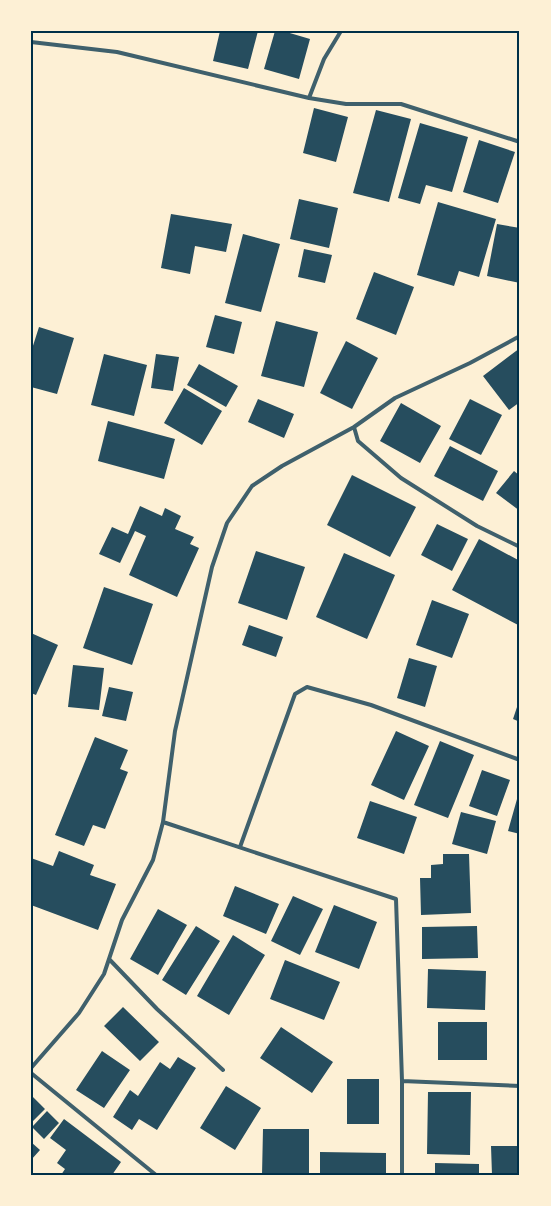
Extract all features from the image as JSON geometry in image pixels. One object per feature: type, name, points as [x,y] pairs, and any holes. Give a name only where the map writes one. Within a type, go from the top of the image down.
[{"type":"lane","points":[[309,98],[324,59],[341,31]]},
{"type":"lane","points":[[31,42],[116,52],[309,98],[346,104],[401,104],[520,142]]},
{"type":"lane","points":[[31,1068],[79,1013],[104,974],[122,920],[152,860],[163,822],[176,730],[212,568],[227,523],[252,486],[282,466],[354,426],[396,398],[470,363],[520,336]]},
{"type":"lane","points":[[354,426],[358,441],[401,478],[477,526],[520,547]]},
{"type":"lane","points":[[240,847],[295,694],[307,687],[371,705],[520,760]]},
{"type":"lane","points":[[163,822],[396,899],[402,1081],[402,1175]]},
{"type":"lane","points":[[109,959],[157,1009],[223,1070]]},
{"type":"lane","points":[[31,1072],[156,1175]]},
{"type":"lane","points":[[402,1081],[520,1086]]},
{"type":"building","points":[[220,31],[258,31],[248,69],[213,61]]},
{"type":"building","points":[[275,31],[283,31],[310,39],[299,79],[264,69]]},
{"type":"building","points":[[314,108],[348,117],[336,162],[303,153]]},
{"type":"building","points":[[376,110],[411,119],[389,202],[353,193]]},
{"type":"building","points":[[420,123],[468,137],[452,192],[426,185],[420,204],[398,198]]},
{"type":"building","points":[[479,140],[515,152],[498,203],[463,192]]},
{"type":"building","points":[[299,199],[338,208],[329,248],[290,239]]},
{"type":"building","points":[[438,202],[496,219],[479,277],[459,271],[454,286],[417,275]]},
{"type":"building","points":[[171,214],[232,224],[226,252],[195,246],[190,274],[161,268]]},
{"type":"building","points":[[497,224],[520,228],[520,283],[487,276]]},
{"type":"building","points":[[243,234],[280,244],[261,312],[225,303]]},
{"type":"building","points":[[304,249],[332,255],[325,283],[298,277]]},
{"type":"building","points":[[374,272],[414,287],[396,335],[356,319]]},
{"type":"building","points":[[215,315],[242,322],[234,354],[206,347]]},
{"type":"building","points":[[276,321],[318,332],[304,387],[261,376]]},
{"type":"building","points":[[39,327],[74,338],[57,394],[31,387],[31,352]]},
{"type":"building","points":[[346,341],[378,358],[352,409],[320,393]]},
{"type":"building","points":[[520,348],[520,402],[509,410],[483,376]]},
{"type":"building","points":[[104,354],[147,365],[134,416],[91,405]]},
{"type":"building","points":[[156,354],[179,357],[173,391],[151,388]]},
{"type":"building","points":[[199,364],[238,386],[226,407],[187,385]]},
{"type":"building","points":[[184,388],[222,411],[202,445],[164,423]]},
{"type":"building","points":[[258,399],[294,414],[284,438],[248,422]]},
{"type":"building","points":[[470,399],[502,415],[481,455],[449,439]]},
{"type":"building","points":[[401,403],[441,426],[420,463],[380,441]]},
{"type":"building","points":[[108,421],[175,439],[164,479],[98,461]]},
{"type":"building","points":[[450,446],[498,471],[483,501],[434,476]]},
{"type":"building","points":[[514,471],[520,476],[520,511],[496,493]]},
{"type":"building","points":[[352,475],[416,507],[390,557],[327,525]]},
{"type":"building","points":[[140,506],[162,516],[165,508],[181,516],[175,529],[194,537],[190,544],[199,548],[177,597],[129,575],[146,536],[135,531],[120,563],[99,554],[112,527],[128,534]]},
{"type":"building","points":[[437,524],[468,539],[452,571],[421,555]]},
{"type":"building","points":[[479,539],[520,561],[520,626],[452,590]]},
{"type":"building","points":[[256,551],[305,567],[287,620],[238,603]]},
{"type":"building","points":[[344,553],[395,575],[367,639],[316,617]]},
{"type":"building","points":[[104,587],[153,604],[132,665],[83,648]]},
{"type":"building","points":[[432,600],[469,614],[452,658],[416,645]]},
{"type":"building","points":[[249,625],[283,637],[276,657],[242,645]]},
{"type":"building","points":[[31,633],[58,645],[36,695],[31,693]]},
{"type":"building","points":[[409,658],[437,666],[425,707],[397,698]]},
{"type":"building","points":[[73,665],[104,668],[99,710],[68,707]]},
{"type":"building","points":[[109,687],[133,692],[126,721],[102,716]]},
{"type":"building","points":[[520,698],[520,722],[513,719]]},
{"type":"building","points":[[396,731],[429,746],[404,800],[371,785]]},
{"type":"building","points":[[95,737],[128,750],[120,769],[128,772],[105,829],[93,825],[84,846],[55,835]]},
{"type":"building","points":[[440,741],[474,755],[448,818],[414,805]]},
{"type":"building","points":[[482,770],[510,780],[497,816],[469,806]]},
{"type":"building","points":[[520,792],[520,834],[508,831]]},
{"type":"building","points":[[370,801],[417,817],[404,854],[357,838]]},
{"type":"building","points":[[461,812],[496,821],[487,854],[452,844]]},
{"type":"building","points":[[59,851],[94,865],[90,875],[116,884],[98,930],[31,905],[31,858],[53,866]]},
{"type":"building","points":[[443,854],[469,854],[471,913],[421,915],[420,878],[431,878],[431,865],[443,864]]},
{"type":"building","points":[[235,886],[279,904],[266,934],[223,916]]},
{"type":"building","points":[[293,896],[323,909],[300,955],[271,941]]},
{"type":"building","points":[[334,905],[377,922],[359,969],[315,952]]},
{"type":"building","points":[[158,909],[187,925],[158,975],[130,959]]},
{"type":"building","points":[[196,926],[220,941],[186,995],[162,980]]},
{"type":"building","points":[[477,926],[478,958],[422,959],[422,927]]},
{"type":"building","points":[[233,935],[265,955],[229,1015],[197,996]]},
{"type":"building","points":[[285,960],[340,982],[324,1020],[270,999]]},
{"type":"building","points":[[428,969],[486,971],[485,1010],[427,1008]]},
{"type":"building","points":[[123,1007],[159,1042],[140,1061],[104,1026]]},
{"type":"building","points":[[438,1022],[487,1022],[487,1060],[438,1060]]},
{"type":"building","points":[[281,1027],[333,1062],[312,1093],[260,1058]]},
{"type":"building","points":[[102,1051],[130,1070],[104,1108],[76,1090]]},
{"type":"building","points":[[178,1057],[196,1068],[157,1130],[139,1119],[132,1130],[113,1117],[130,1090],[138,1096],[160,1062],[170,1069]]},
{"type":"building","points":[[347,1079],[379,1079],[379,1124],[347,1124]]},
{"type":"building","points":[[226,1086],[261,1108],[235,1150],[200,1128]]},
{"type":"building","points":[[428,1092],[471,1092],[470,1155],[427,1154]]},
{"type":"building","points":[[31,1095],[45,1109],[31,1123]]},
{"type":"building","points":[[47,1111],[59,1123],[44,1139],[32,1127]]},
{"type":"building","points":[[64,1119],[121,1162],[112,1175],[61,1175],[65,1169],[57,1163],[66,1150],[50,1138]]},
{"type":"building","points":[[263,1129],[309,1129],[309,1175],[262,1175]]},
{"type":"building","points":[[31,1142],[40,1150],[31,1160]]},
{"type":"building","points":[[491,1146],[520,1146],[520,1175],[492,1175]]},
{"type":"building","points":[[320,1152],[386,1153],[386,1175],[320,1175]]},
{"type":"building","points":[[435,1163],[479,1164],[479,1175],[435,1175]]}]
